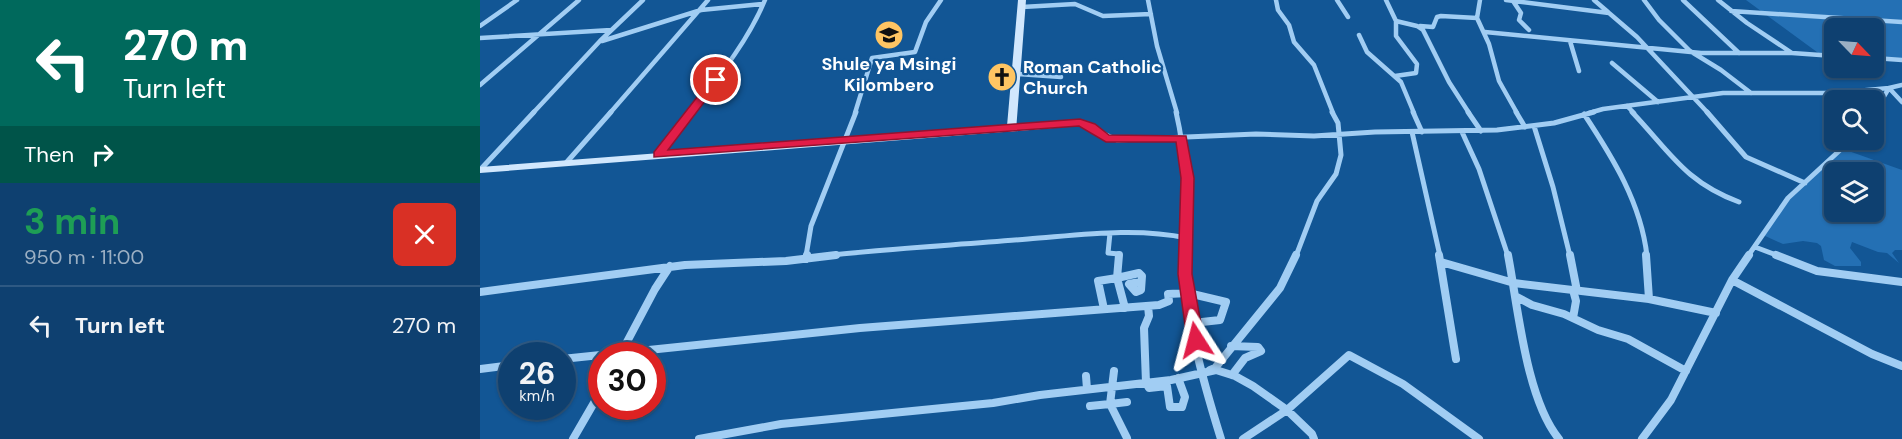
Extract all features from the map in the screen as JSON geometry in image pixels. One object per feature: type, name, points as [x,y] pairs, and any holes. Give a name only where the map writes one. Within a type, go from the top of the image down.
[{"type":"street","points":[[480,26],[517,0]]},
{"type":"street","points":[[480,85],[579,0]]},
{"type":"street","points":[[480,170],[599,42],[643,0]]},
{"type":"street","points":[[566,163],[708,0]]},
{"type":"street","points":[[806,259],[811,226],[828,179],[846,142],[872,58],[915,51],[926,22],[941,0]]},
{"type":"street","points":[[1148,0],[1182,139],[1187,178],[1185,274],[1201,373],[1221,439]]},
{"type":"street","points":[[1201,373],[1215,368],[1280,288],[1295,258],[1317,201],[1336,174],[1341,155],[1338,123],[1324,95],[1314,65],[1294,42],[1289,25],[1278,10],[1276,0]]},
{"type":"street","points":[[1337,0],[1348,17]]},
{"type":"street","points":[[1386,0],[1396,21],[1396,36],[1417,64],[1416,73],[1395,76]]},
{"type":"street","points":[[1480,0],[1477,18],[1485,32],[1499,81],[1525,127]]},
{"type":"street","points":[[1506,0],[1609,13]]},
{"type":"street","points":[[1594,0],[1627,27],[1746,157],[1764,167],[1805,183]]},
{"type":"street","points":[[1644,0],[1659,20],[1690,51],[1721,70],[1751,93]]},
{"type":"street","points":[[1683,0],[1739,53]]},
{"type":"street","points":[[1718,0],[1792,53]]},
{"type":"street","points":[[1513,1],[1521,13],[1519,20],[1529,30]]},
{"type":"street","points":[[599,42],[711,9],[764,2]]},
{"type":"street","points":[[659,155],[716,80],[759,14],[764,2]]},
{"type":"street","points":[[1012,129],[1022,3],[1075,4],[1102,16],[1151,14]]},
{"type":"street","points":[[1731,11],[1902,22]]},
{"type":"street","points":[[1396,21],[1433,27],[1437,17],[1441,16],[1477,18]]},
{"type":"street","points":[[1417,26],[1423,30],[1449,82],[1481,131]]},
{"type":"street","points":[[480,38],[612,30]]},
{"type":"street","points":[[1485,32],[1690,51],[1824,55]]},
{"type":"street","points":[[1359,35],[1367,52],[1401,82],[1422,132]]},
{"type":"street","points":[[1570,40],[1579,72]]},
{"type":"street","points":[[1884,59],[1902,60]]},
{"type":"street","points":[[1612,63],[1626,77],[1659,102]]},
{"type":"street","points":[[1018,74],[1061,77]]},
{"type":"street","points":[[480,170],[1080,123],[1091,126],[1106,139],[1481,131],[1534,126],[1627,106],[1723,93],[1819,94],[1889,88],[1902,84]]},
{"type":"street","points":[[1889,88],[1902,102]]},
{"type":"street","points":[[1884,99],[1889,88]]},
{"type":"street","points":[[1627,106],[1647,126],[1669,156],[1686,174],[1713,192],[1739,201]]},
{"type":"street","points":[[1584,114],[1615,160],[1635,206],[1645,243],[1649,299]]},
{"type":"street","points":[[1534,126],[1548,165],[1562,217],[1575,290],[1573,318]]},
{"type":"street","points":[[1412,132],[1442,262],[1456,359]]},
{"type":"street","points":[[1462,132],[1479,169],[1506,247],[1533,388],[1549,427],[1559,439]]},
{"type":"street","points":[[1642,439],[1671,400],[1732,280],[1788,198],[1840,150]]},
{"type":"street","points":[[1110,233],[1108,253],[1119,254],[1117,278],[1125,308]]},
{"type":"street","points":[[480,292],[670,267],[806,259],[918,246],[1071,234],[1163,233],[1187,238]]},
{"type":"street","points":[[1755,247],[1817,271],[1902,282]]},
{"type":"street","points":[[1442,262],[1514,283],[1649,299],[1716,313]]},
{"type":"street","points":[[627,342],[655,289],[670,267]]},
{"type":"street","points":[[1104,309],[1098,281],[1139,273],[1142,276],[1140,282]]},
{"type":"street","points":[[1732,280],[1872,354],[1902,366]]},
{"type":"street","points":[[666,350],[1011,315],[1148,306],[1169,301],[1168,294],[1188,292],[1226,302],[1220,320],[1193,323]]},
{"type":"street","points":[[1517,297],[1598,330],[1628,339],[1686,370]]},
{"type":"street","points":[[1148,306],[1149,316],[1144,328],[1146,383],[1149,388],[1167,386],[1170,407],[1182,407],[1185,397],[1178,378]]},
{"type":"street","points":[[1231,346],[1258,347],[1261,351],[1245,358],[1232,375]]},
{"type":"street","points":[[1243,439],[1287,410],[1348,355],[1403,384],[1479,439]]},
{"type":"street","points":[[480,369],[498,367]]},
{"type":"street","points":[[699,439],[781,424],[993,403],[1146,383],[1216,370],[1253,386],[1287,410],[1312,434],[1314,439]]},
{"type":"street","points":[[1114,371],[1114,386],[1110,404],[1127,438]]},
{"type":"street","points":[[1086,376],[1087,389]]},
{"type":"street","points":[[1090,406],[1127,402]]},
{"type":"street","points":[[573,439],[588,413]]},
{"type":"shaded area","points":[[1746,0],[1902,0],[1902,59],[1884,58],[1884,18],[1824,18],[1824,55]]},
{"type":"shaded area","points":[[1842,150],[1880,162],[1828,162]]},
{"type":"shaded area","points":[[1884,164],[1902,170],[1902,250],[1895,250],[1892,253],[1899,263],[1887,253],[1852,242],[1850,248],[1861,262],[1861,266],[1835,266],[1824,260],[1821,246],[1817,243],[1803,241],[1783,244],[1763,235],[1788,198],[1824,166],[1824,222],[1884,222]]},
{"type":"place","name":"Shule ya Msingi Kilombero","points":[[889,35]]},
{"type":"place","name":"Roman Catholic Church","points":[[1002,77]]},
{"type":"route","points":[[716,80],[659,155],[1080,123],[1091,126],[1106,139],[1182,139],[1187,178],[1185,274],[1196,340]]}]
